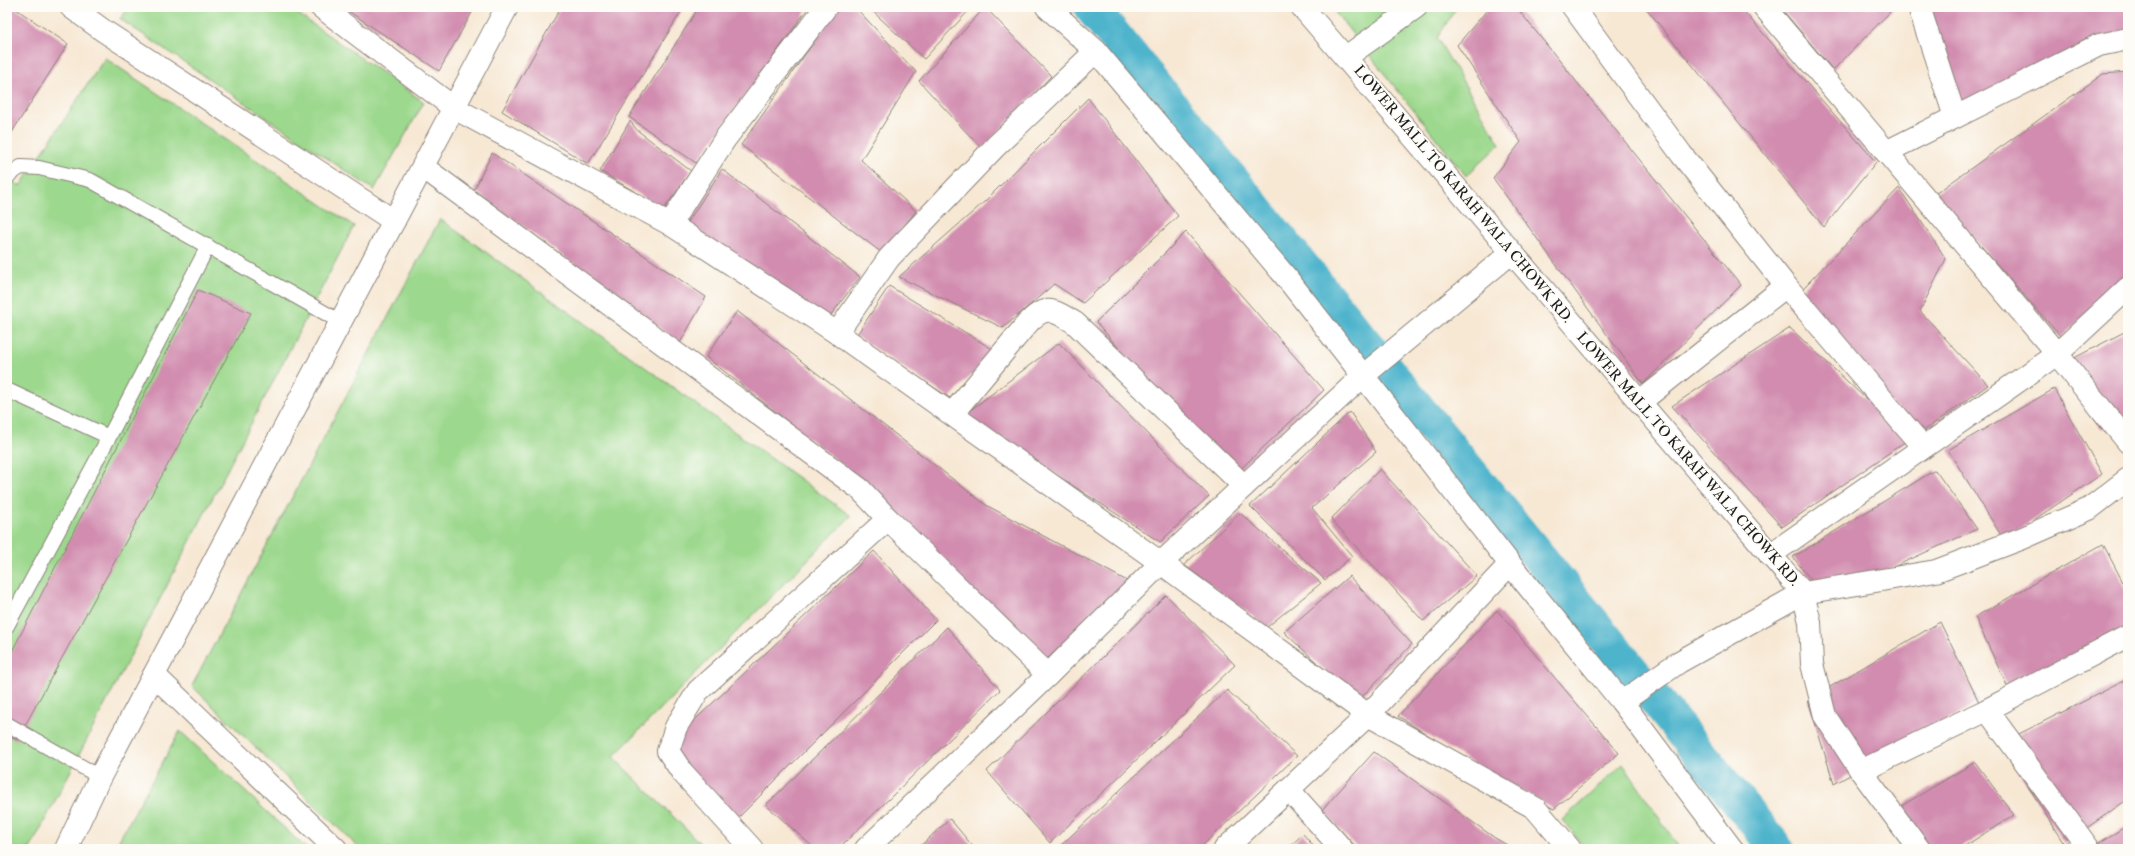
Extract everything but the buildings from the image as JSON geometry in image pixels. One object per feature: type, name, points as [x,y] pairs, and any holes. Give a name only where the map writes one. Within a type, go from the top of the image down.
[{"type":"street","points":[[71,7],[104,32],[394,221]]},
{"type":"street","points":[[320,7],[454,108],[670,224],[837,333],[1161,563],[1368,715],[1535,808],[1570,849]]},
{"type":"street","points":[[66,849],[100,777],[507,7]]},
{"type":"street","points":[[670,224],[725,139],[825,7]]},
{"type":"street","points":[[1047,7],[1096,51],[1286,277],[1510,564],[1622,702],[1732,849]]},
{"type":"street","name":"LOWER MALL TO KARAH WALA CHOWK RD.","points":[[1302,7],[1803,593],[1810,622],[1812,664],[1825,716],[1861,771],[1919,849]]},
{"type":"street","points":[[1346,57],[1416,7]]},
{"type":"street","points":[[1573,7],[1682,155],[1786,286],[1923,447]]},
{"type":"street","points":[[1764,7],[2057,354],[2128,442]]},
{"type":"street","points":[[1919,7],[1955,117]]},
{"type":"street","points":[[1886,152],[2099,45],[2128,39]]},
{"type":"street","points":[[837,333],[889,258],[996,146],[1096,51]]},
{"type":"street","points":[[423,167],[860,488],[888,519],[1048,675]]},
{"type":"street","points":[[866,849],[1048,675],[1161,563],[1364,375],[1511,253]]},
{"type":"street","points":[[1640,402],[1786,286]]},
{"type":"street","points":[[1770,555],[2057,354],[2128,288]]},
{"type":"street","points":[[952,414],[1037,313],[1049,310],[1075,323],[1244,486]]},
{"type":"street","points":[[1622,702],[1679,662],[1803,593],[1936,571],[2023,538],[2089,509],[2128,479]]},
{"type":"street","points":[[752,849],[682,772],[668,751],[676,727],[698,691],[888,519]]},
{"type":"street","points":[[1225,849],[1368,715],[1510,564]]},
{"type":"street","points":[[1861,771],[1987,710],[2128,636]]},
{"type":"street","points":[[154,675],[336,849]]},
{"type":"street","points":[[1987,710],[2089,849]]},
{"type":"street","points":[[1289,790],[1342,849]]},
{"type":"lane","points":[[7,178],[10,174],[21,167],[39,168],[90,180],[341,322]]},
{"type":"lane","points":[[7,626],[208,246]]},
{"type":"lane","points":[[8,393],[108,437]]},
{"type":"lane","points":[[7,724],[100,777]]},
{"type":"green space","points":[[129,7],[288,7],[424,102],[374,190],[120,19]]},
{"type":"green space","points":[[1331,7],[1457,7],[1437,38],[1500,144],[1466,176]]},
{"type":"green space","points":[[105,58],[354,226],[30,849],[7,849],[7,178],[20,186]]},
{"type":"green space","points":[[440,219],[851,516],[613,757],[706,849],[360,849],[192,686]]},
{"type":"green space","points":[[180,731],[307,849],[114,849]]},
{"type":"green space","points":[[1623,764],[1680,849],[1587,849],[1562,820]]},
{"type":"waterway","points":[[1091,7],[1777,849]]}]
